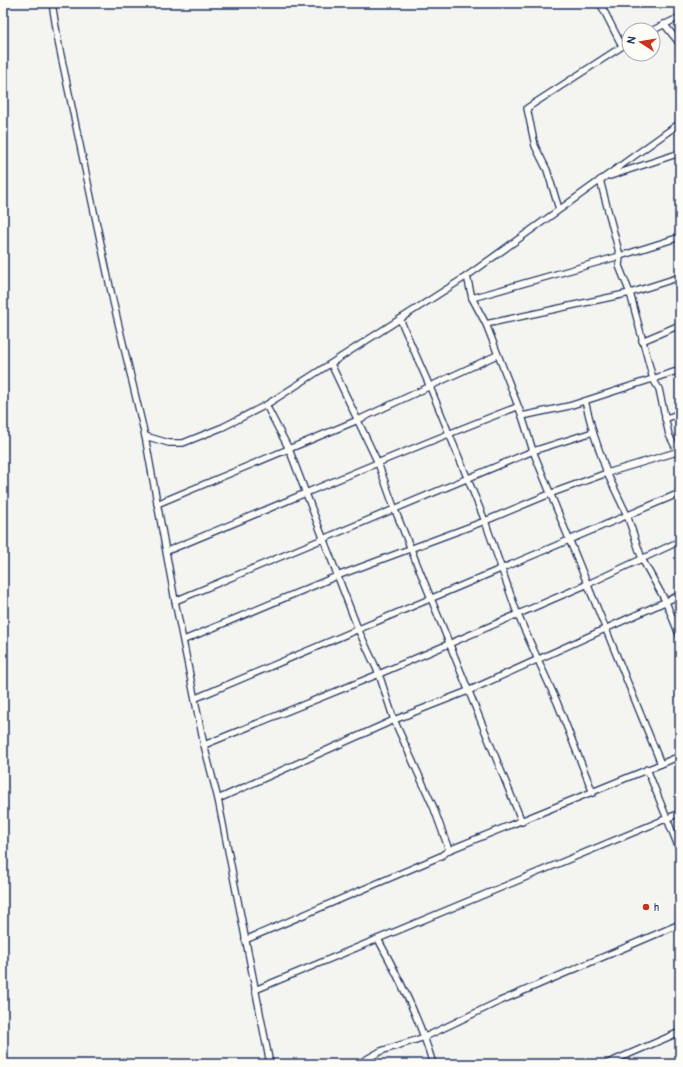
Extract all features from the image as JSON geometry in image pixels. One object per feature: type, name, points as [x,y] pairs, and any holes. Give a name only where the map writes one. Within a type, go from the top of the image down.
[{"type":"street","points":[[52,3],[59,46],[112,294],[145,436],[175,601],[196,698],[204,745],[218,799],[270,1064]]},
{"type":"street","points":[[600,3],[621,44]]},
{"type":"street","points":[[661,26],[680,17]]},
{"type":"street","points":[[664,24],[680,44]]},
{"type":"street","points":[[559,210],[547,170],[535,146],[527,108],[621,47]]},
{"type":"street","points":[[145,436],[169,443],[183,443],[266,405],[467,276],[680,123]]},
{"type":"street","points":[[602,179],[680,153]]},
{"type":"street","points":[[184,640],[338,576],[485,521],[552,493],[607,473],[679,451],[670,435],[659,389],[653,379],[630,293],[619,266],[620,256],[602,179]]},
{"type":"street","points":[[472,298],[620,256],[680,237]]},
{"type":"street","points":[[467,276],[472,298],[486,324],[517,407],[522,416],[533,451],[552,493],[661,764]]},
{"type":"street","points":[[486,324],[630,293],[680,276]]},
{"type":"street","points":[[400,319],[430,387],[485,521],[517,613],[538,658],[593,793]]},
{"type":"street","points":[[642,341],[680,325]]},
{"type":"street","points":[[157,504],[358,420],[497,355]]},
{"type":"street","points":[[331,364],[378,464],[395,510],[522,822]]},
{"type":"street","points":[[522,416],[585,401],[680,370]]},
{"type":"street","points":[[585,401],[592,432],[607,473],[627,515],[642,559],[666,602],[680,637]]},
{"type":"street","points":[[266,405],[289,450],[305,495],[324,539],[358,629],[379,674],[394,720],[434,806],[449,850]]},
{"type":"street","points":[[167,551],[305,495],[449,433],[517,407]]},
{"type":"street","points":[[665,419],[680,413]]},
{"type":"street","points":[[175,601],[533,451],[592,432]]},
{"type":"street","points":[[196,698],[680,493]]},
{"type":"street","points":[[204,745],[379,674],[517,613],[588,584],[680,541]]},
{"type":"street","points":[[218,799],[394,720],[468,691],[680,595]]},
{"type":"street","points":[[245,940],[434,859],[449,850],[522,822],[680,756]]},
{"type":"street","points":[[646,769],[680,851]]},
{"type":"street","points":[[255,990],[680,813]]},
{"type":"street","points":[[358,1064],[381,1051],[425,1037],[498,1002],[680,924]]},
{"type":"street","points":[[378,939],[402,982],[425,1037],[433,1064]]},
{"type":"street","points":[[606,1064],[680,1032]]},
{"type":"place","name":"h","points":[[646,907]]}]
